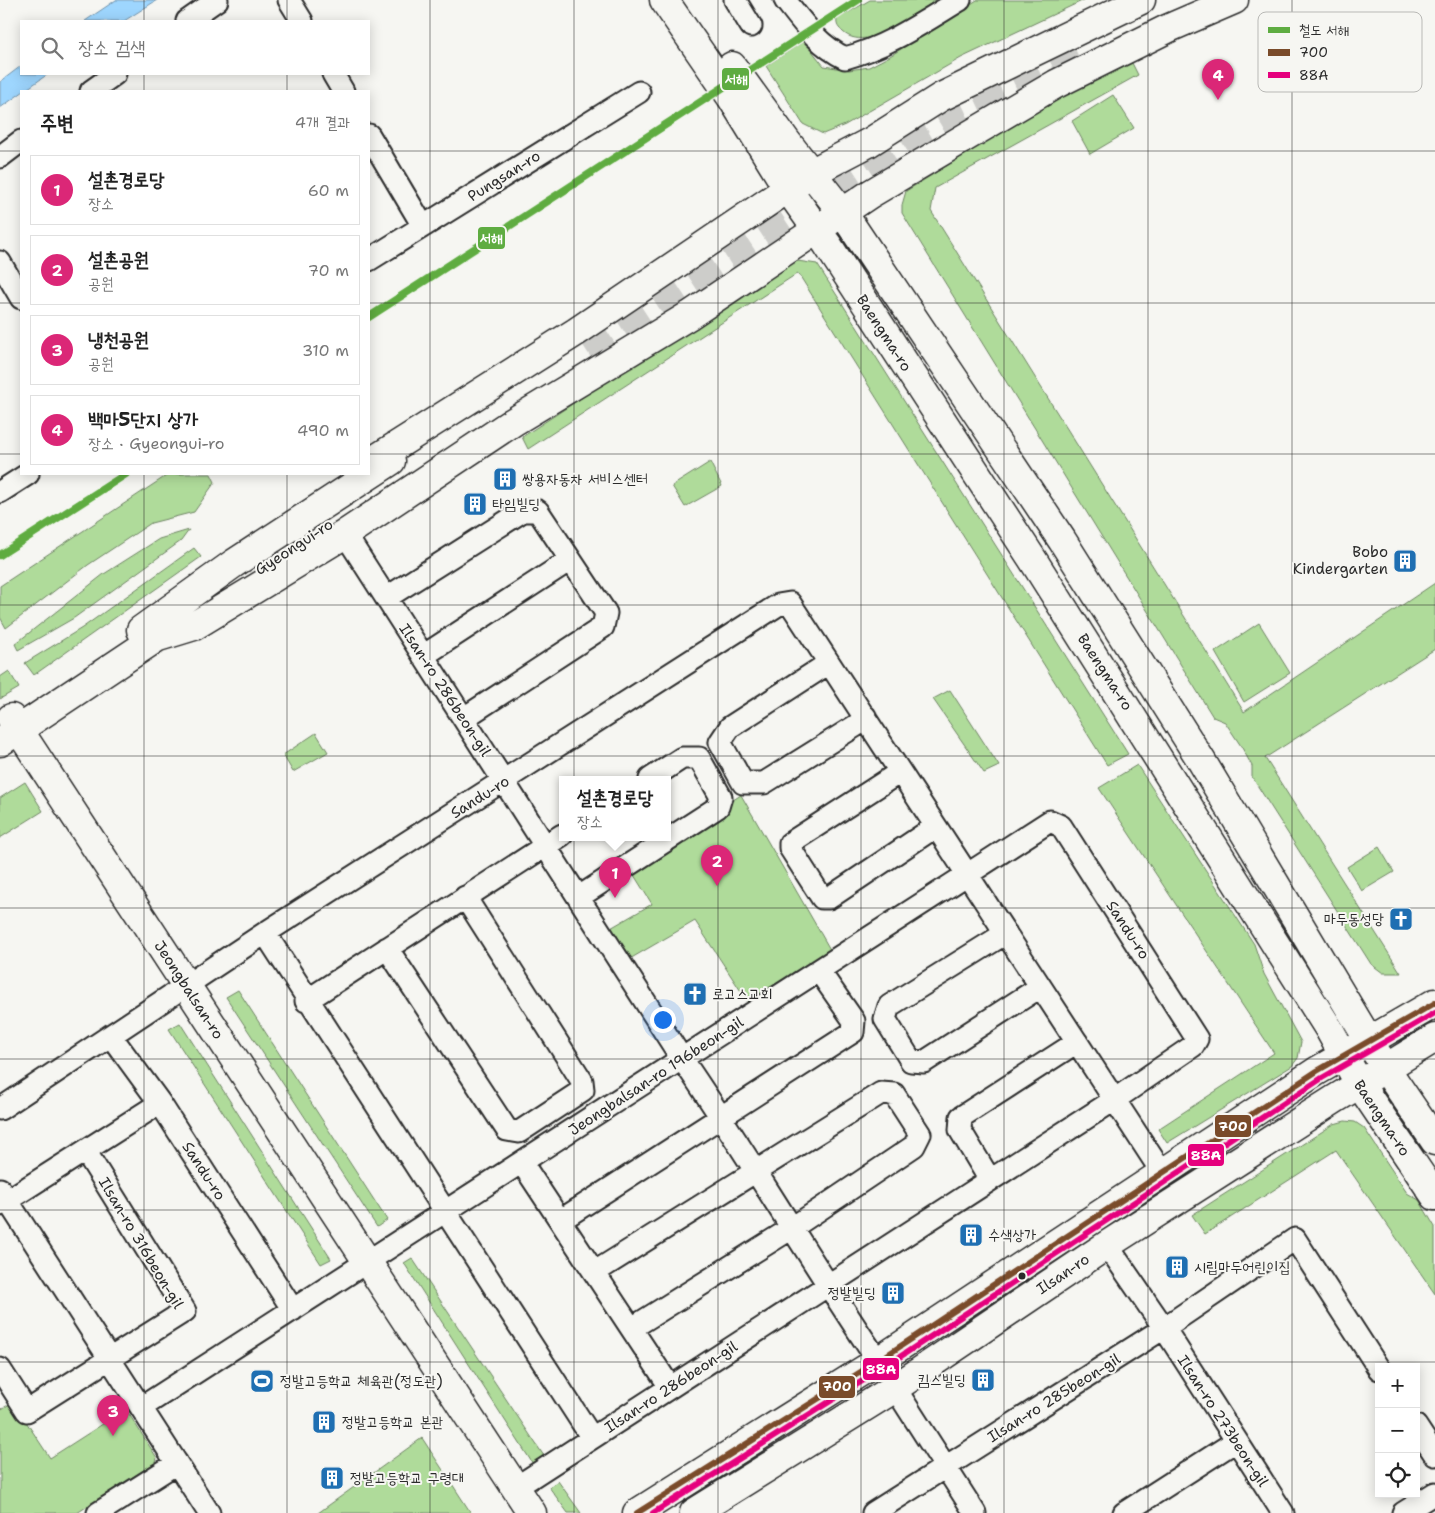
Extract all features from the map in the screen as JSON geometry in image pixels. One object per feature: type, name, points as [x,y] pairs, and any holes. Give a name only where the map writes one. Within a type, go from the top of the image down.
[{"type":"main road","points":[[664,0],[777,148]]},
{"type":"main road","points":[[685,0],[777,148]]},
{"type":"main road","points":[[370,462],[576,332],[811,173],[870,142],[941,96],[1155,7],[1201,0]]},
{"type":"main road","points":[[150,633],[194,626],[345,534],[513,422],[690,315],[843,213],[1056,84],[1169,28],[1234,0]]},
{"type":"main road","name":"Baengma-ro","points":[[777,148],[811,173],[843,213],[1062,540],[1201,760],[1386,1069],[1435,1141]]},
{"type":"main road","name":"Baengma-ro","points":[[777,148],[788,189],[1033,560],[1153,747],[1329,1029],[1342,1057],[1435,1196]]},
{"type":"main road","name":"Gyeongui-ro","points":[[8,729],[583,347]]},
{"type":"main road","points":[[150,633],[159,610],[320,493],[349,475]]},
{"type":"main road","name":"Jeongbalsan-ro","points":[[8,729],[187,985],[532,1513]]},
{"type":"main road","name":"Ilsan-ro","points":[[637,1513],[878,1361],[1317,1071],[1435,1003]]},
{"type":"main road","name":"Ilsan-ro","points":[[694,1513],[895,1388],[1107,1245],[1435,1038]]},
{"type":"street","points":[[189,20],[217,0]]},
{"type":"street","points":[[289,0],[301,20]]},
{"type":"street","points":[[735,0],[751,26]]},
{"type":"street","points":[[785,0],[809,32],[832,52],[844,58],[868,52],[892,41],[960,0]]},
{"type":"street","points":[[91,90],[114,75]]},
{"type":"street","points":[[334,75],[342,90]]},
{"type":"street","name":"Pungsan-ro","points":[[370,259],[639,92]]},
{"type":"street","points":[[370,137],[423,226]]},
{"type":"street","points":[[0,157],[20,142]]},
{"type":"street","points":[[0,262],[20,296]]},
{"type":"street","points":[[0,492],[26,475]]},
{"type":"street","points":[[386,598],[523,511],[538,511],[606,613],[603,627],[464,718]]},
{"type":"street","name":"Ilsan-ro 286beon-gil","points":[[345,534],[504,782],[554,841],[580,897],[682,1059],[722,1117],[826,1285],[878,1361]]},
{"type":"street","points":[[423,656],[570,560]]},
{"type":"street","name":"Sandu-ro","points":[[0,1109],[265,933],[504,782],[778,605],[790,603],[1163,1174]]},
{"type":"street","points":[[829,663],[730,727],[720,742],[743,783],[764,783],[857,725],[865,716]]},
{"type":"street","points":[[655,776],[682,758],[699,758],[721,797],[718,807],[671,838]]},
{"type":"street","points":[[900,772],[790,843],[790,848],[800,865],[822,898],[828,898],[935,827]]},
{"type":"street","name":"Sandu-ro","points":[[967,875],[1050,822],[1061,826],[1197,1038],[1193,1046],[1114,1100],[982,1184]]},
{"type":"street","points":[[306,1000],[554,841]]},
{"type":"street","points":[[580,897],[666,841]]},
{"type":"street","name":"Jeongbalsan-ro 196beon-gil","points":[[367,1262],[967,875]]},
{"type":"street","points":[[387,948],[507,1130],[519,1132],[583,1090],[582,1081],[465,897]]},
{"type":"street","points":[[265,933],[306,1000],[592,1438]]},
{"type":"street","points":[[1006,933],[890,1006],[884,1019],[912,1061],[924,1062],[1040,987]]},
{"type":"street","points":[[561,1220],[853,1032],[854,1021],[819,971]]},
{"type":"street","name":"Sandu-ro","points":[[111,1036],[160,1103],[293,1310]]},
{"type":"street","points":[[982,1184],[960,1130],[961,1117],[1077,1042]]},
{"type":"street","points":[[595,1272],[881,1093],[894,1094],[920,1134],[914,1146],[792,1228],[632,1328]]},
{"type":"street","points":[[160,1103],[86,1152],[2,1198],[142,1407],[209,1513]]},
{"type":"street","name":"Ilsan-ro 316beon-gil","points":[[0,1369],[27,1411],[111,1360],[186,1311],[86,1152]]},
{"type":"street","points":[[522,1162],[670,1387]]},
{"type":"street","name":"Ilsan-ro 286beon-gil","points":[[516,1488],[982,1184]]},
{"type":"street","points":[[1164,1328],[1295,1239],[1376,1363]]},
{"type":"street","name":"Ilsan-ro 273beon-gil","points":[[1107,1245],[1164,1328],[1283,1513]]},
{"type":"street","points":[[142,1407],[367,1262]]},
{"type":"street","name":"Ilsan-ro 285beon-gil","points":[[873,1513],[1164,1328]]},
{"type":"street","points":[[895,1388],[975,1513]]},
{"type":"street","points":[[1420,1432],[1435,1456]]},
{"type":"street","points":[[1124,1513],[1236,1441]]},
{"type":"street","points":[[98,1513],[177,1463]]},
{"type":"street","points":[[1402,1513],[1435,1492]]},
{"type":"green space","points":[[870,0],[936,0],[891,30],[877,35],[853,38],[843,32],[837,25],[837,19]]},
{"type":"green space","points":[[977,0],[1084,0],[961,58],[845,125],[823,134],[803,124],[766,66],[804,41],[824,66],[849,70],[869,67],[890,56]]},
{"type":"green space","points":[[1132,63],[1138,75],[935,188],[931,211],[1244,712],[1435,583],[1435,649],[1265,758],[1401,973],[1383,973],[1371,964],[1252,777],[1252,766],[1241,746],[1225,722],[1213,717],[902,213],[906,191],[1045,105]]},
{"type":"green space","points":[[1113,95],[1134,128],[1090,154],[1072,121]]},
{"type":"green space","points":[[791,260],[817,264],[1128,754],[1107,765],[798,273],[528,449],[522,437]]},
{"type":"green space","points":[[710,462],[722,486],[685,507],[672,486]]},
{"type":"green space","points":[[167,475],[212,475],[215,482],[194,512],[151,523],[88,565],[6,628],[0,617],[0,586]]},
{"type":"green space","points":[[189,530],[181,541],[74,618],[18,650],[15,644],[104,574],[159,539]]},
{"type":"green space","points":[[194,548],[201,557],[34,675],[25,663],[82,628]]},
{"type":"green space","points":[[1259,623],[1290,673],[1244,702],[1215,652]]},
{"type":"green space","points":[[9,671],[19,688],[0,699],[0,677]]},
{"type":"green space","points":[[950,690],[999,766],[984,773],[933,699]]},
{"type":"green space","points":[[316,733],[328,752],[293,772],[283,755]]},
{"type":"green space","points":[[1137,765],[1254,944],[1264,974],[1301,1042],[1298,1058],[1292,1066],[1167,1143],[1158,1129],[1274,1053],[1099,788]]},
{"type":"green space","points":[[25,782],[43,811],[0,838],[0,798]]},
{"type":"green space","points":[[741,795],[832,953],[750,1005],[695,921],[628,960],[609,929],[652,904],[629,867]]},
{"type":"green space","points":[[1379,847],[1394,872],[1362,891],[1347,867]]},
{"type":"green space","points":[[238,990],[387,1220],[377,1227],[226,997]]},
{"type":"green space","points":[[180,1023],[331,1259],[321,1264],[169,1029]]},
{"type":"green space","points":[[1345,1121],[1355,1122],[1364,1128],[1407,1193],[1419,1200],[1435,1227],[1435,1294],[1336,1150],[1205,1234],[1192,1215],[1334,1124]]},
{"type":"green space","points":[[412,1258],[544,1456],[533,1464],[404,1263]]},
{"type":"green space","points":[[13,1402],[50,1458],[123,1411],[127,1411],[157,1458],[156,1462],[77,1513],[0,1513],[0,1410]]},
{"type":"green space","points":[[422,1438],[471,1513],[318,1513]]},
{"type":"green space","points":[[558,1481],[581,1513],[568,1513],[549,1487]]},
{"type":"water","points":[[116,0],[157,0],[126,20],[86,20]]},
{"type":"water","points":[[20,67],[20,75],[47,75],[25,90],[20,90],[20,94],[0,108],[0,82]]},
{"type":"tunnel","points":[[588,353],[880,162],[956,117],[1088,54]]},
{"type":"rail line","name":"서해","points":[[370,316],[858,0]]},
{"type":"rail line","name":"서해","points":[[0,555],[124,475]]},
{"type":"transit line","name":"700","points":[[637,1513],[878,1361],[1317,1071],[1435,1003]]},
{"type":"transit line","name":"88A","points":[[653,1513],[883,1368],[1322,1078],[1435,1013]]},
{"type":"place","name":"백마5단지 상가","points":[[1218,100]]},
{"type":"place","name":"쌍용자동차 서비스센터","points":[[505,479]]},
{"type":"place","name":"타임빌딩","points":[[475,504]]},
{"type":"place","name":"Bobo Kindergarten","points":[[1405,561]]},
{"type":"place","name":"설촌공원","points":[[717,886]]},
{"type":"place","name":"설촌경로당","points":[[615,898]]},
{"type":"place","name":"마두동성당","points":[[1401,919]]},
{"type":"place","name":"로고스교회","points":[[695,994]]},
{"type":"place","name":"수색상가","points":[[971,1235]]},
{"type":"place","name":"시립마두어린이집","points":[[1177,1267]]},
{"type":"place","name":"정발빌딩","points":[[893,1293]]},
{"type":"place","name":"킴스빌딩","points":[[983,1380]]},
{"type":"place","name":"정발고등학교 체육관(정도관)","points":[[262,1381]]},
{"type":"place","name":"정발고등학교 본관","points":[[324,1422]]},
{"type":"place","name":"냉천공원","points":[[113,1436]]},
{"type":"place","name":"정발고등학교 구령대","points":[[332,1478]]}]
